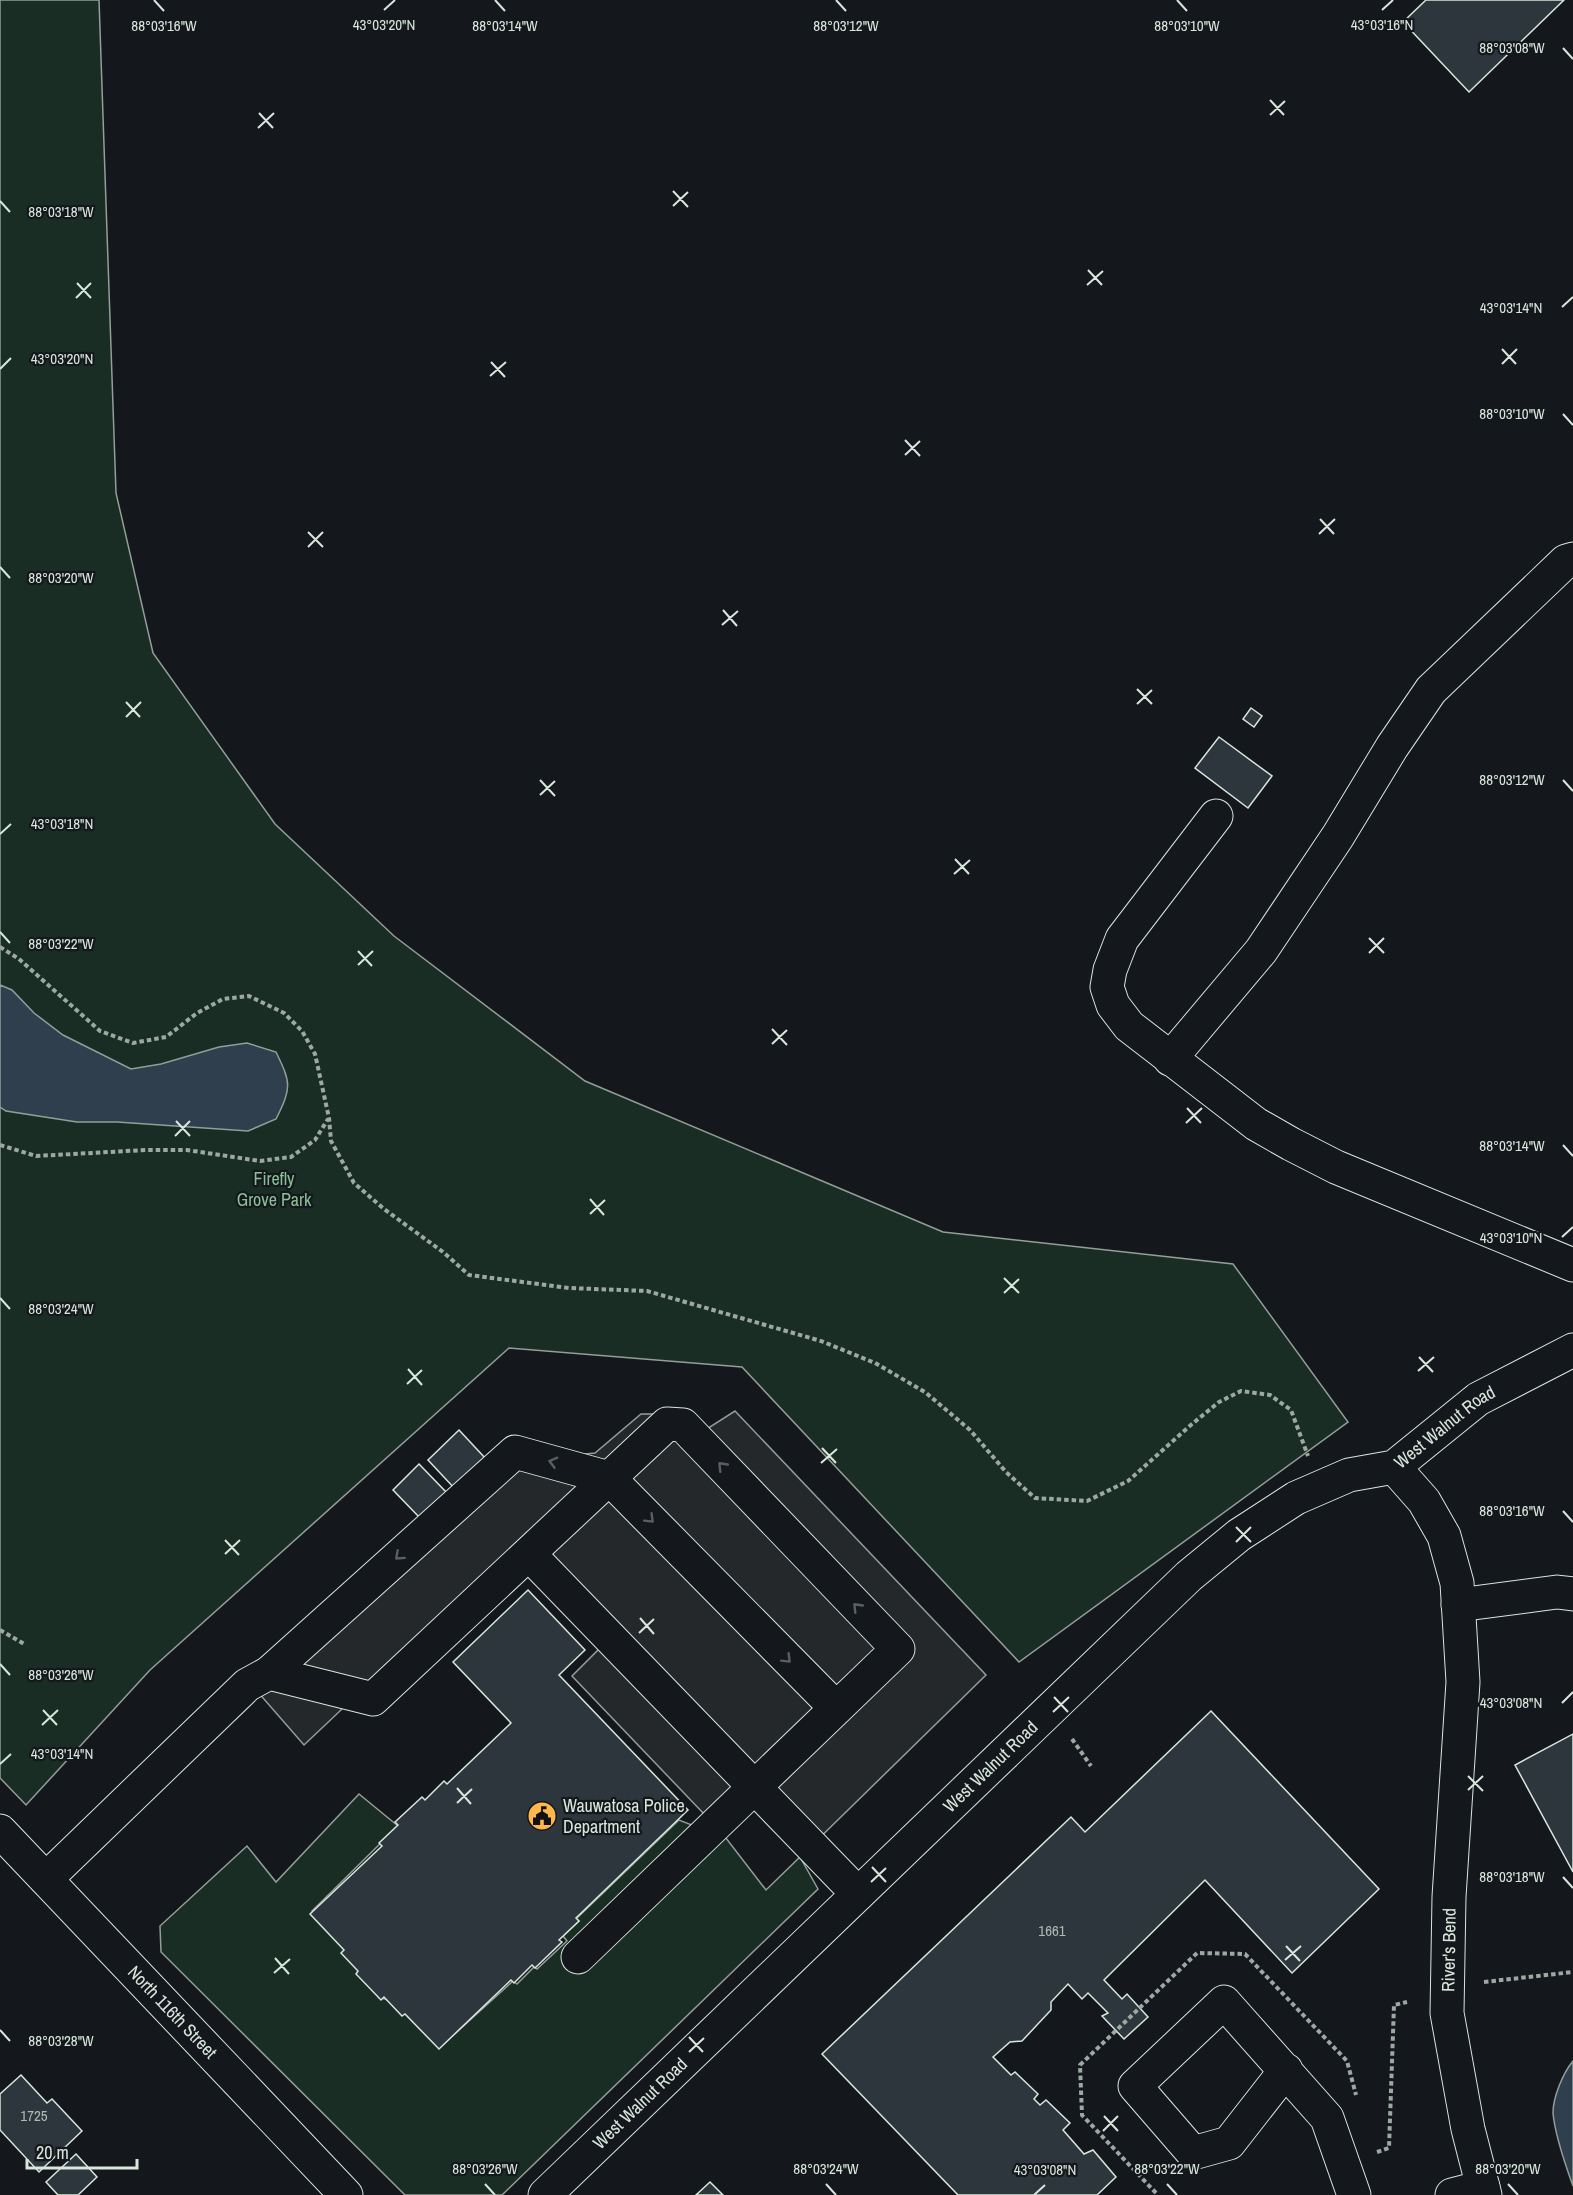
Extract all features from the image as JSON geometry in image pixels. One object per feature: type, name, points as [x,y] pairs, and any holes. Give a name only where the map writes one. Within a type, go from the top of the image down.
[{"type":"street","points":[[1170,1059],[1261,951],[1431,690],[1571,563]]},
{"type":"street","points":[[1216,816],[1122,939],[1110,970],[1107,987],[1113,1005],[1129,1026],[1256,1124],[1291,1144],[1336,1167],[1573,1265]]},
{"type":"street","name":"West Walnut Road","points":[[545,2195],[1189,1576],[1239,1535],[1296,1498],[1349,1475],[1394,1467],[1478,1399],[1573,1350]]},
{"type":"street","points":[[268,1673],[373,1699],[667,1424],[683,1425],[898,1649],[578,1957]]},
{"type":"street","points":[[46,1879],[247,1685],[268,1673],[515,1452],[609,1478],[836,1708]]},
{"type":"street","name":"River's Bend","points":[[1394,1467],[1424,1501],[1444,1536],[1457,1582],[1463,1682],[1449,1897],[1447,2013],[1468,2129],[1484,2191]]},
{"type":"street","points":[[529,1554],[858,1894]]},
{"type":"street","points":[[1458,1605],[1557,1592],[1573,1594]]},
{"type":"street","name":"North 116th Street","points":[[0,1832],[345,2195]]},
{"type":"street","points":[[1286,2070],[1229,2143],[1193,2153],[1135,2086],[1224,2002],[1286,2070],[1327,2118],[1354,2195]]},
{"type":"street","points":[[1452,2195],[1484,2191]]},
{"type":"path","points":[[0,948],[19,959],[100,1031],[134,1042],[166,1037],[197,1012],[223,999],[249,996],[284,1013],[302,1031],[315,1054],[329,1118],[331,1141],[354,1184],[443,1252],[469,1275],[569,1288],[647,1291],[821,1341],[875,1363],[925,1392],[970,1430],[1006,1472],[1035,1498],[1087,1501],[1128,1481],[1210,1409],[1242,1391],[1270,1395],[1291,1410],[1321,1487]]},
{"type":"path","points":[[0,1145],[36,1156],[187,1150],[260,1161],[291,1157],[315,1140],[329,1118]]},
{"type":"path","points":[[0,1630],[26,1645]]},
{"type":"path","points":[[1071,1738],[1091,1766]]},
{"type":"path","points":[[1483,1982],[1573,1972]]},
{"type":"green space","name":"Firefly Grove Park","points":[[0,0],[99,0],[116,493],[153,653],[275,824],[394,936],[585,1081],[943,1232],[1233,1264],[1348,1422],[1019,1662],[742,1367],[509,1348],[150,1670],[26,1805],[0,1778]]},
{"type":"green space","points":[[359,1794],[398,1826],[312,1911],[345,1947],[379,1998],[403,2010],[439,2048],[513,1981],[517,1984],[534,1967],[537,1969],[567,1941],[563,1936],[579,1921],[576,1919],[679,1820],[726,1838],[766,1890],[800,1857],[818,1889],[502,2195],[405,2195],[161,1952],[160,1926],[247,1846],[276,1882]]},
{"type":"shaded area","points":[[735,1411],[986,1675],[800,1857],[735,1789],[705,1815],[572,1676],[600,1648],[506,1554],[304,1745],[250,1683],[501,1443],[566,1456],[595,1453],[641,1414],[666,1414],[707,1429]]},
{"type":"water","points":[[0,985],[12,990],[34,1013],[63,1035],[131,1069],[161,1064],[219,1047],[247,1043],[276,1052],[287,1078],[285,1099],[276,1119],[248,1131],[117,1122],[77,1122],[6,1111],[0,1107]]},
{"type":"water","points":[[1573,2061],[1573,2186],[1558,2140],[1553,2113],[1559,2086]]},
{"type":"building","points":[[1426,0],[1564,0],[1469,92],[1403,22]]},
{"type":"building","points":[[1251,708],[1262,716],[1254,727],[1243,719]]},
{"type":"building","points":[[1219,737],[1272,776],[1248,808],[1195,768]]},
{"type":"building","points":[[459,1430],[486,1459],[456,1490],[428,1460]]},
{"type":"building","points":[[419,1464],[447,1493],[420,1518],[393,1490]]},
{"type":"building","name":"Wauwatosa Police Department","points":[[528,1590],[585,1650],[559,1675],[688,1810],[576,1918],[579,1921],[559,1940],[562,1942],[535,1968],[532,1965],[514,1983],[511,1980],[439,2049],[405,2014],[402,2016],[384,1997],[381,2000],[356,1974],[358,1971],[341,1953],[344,1950],[310,1914],[382,1846],[379,1843],[398,1825],[395,1822],[422,1797],[425,1800],[444,1781],[447,1784],[511,1723],[453,1662]]},
{"type":"building","points":[[1211,1711],[1379,1889],[1292,1973],[1205,1880],[1104,1980],[1122,1999],[1127,1994],[1148,2017],[1124,2039],[1102,2016],[1108,2013],[1088,1993],[1082,1999],[1068,1984],[1051,2002],[1051,2010],[1022,2041],[1010,2042],[993,2057],[1011,2075],[1015,2072],[1038,2094],[1034,2099],[1040,2105],[1046,2100],[1070,2123],[1063,2130],[1084,2154],[1093,2150],[1116,2177],[1097,2195],[958,2195],[822,2054],[1071,1817],[1085,1832]]},
{"type":"building","points":[[1573,1734],[1573,1872],[1515,1765]]},
{"type":"building","points":[[21,2075],[47,2103],[52,2099],[82,2131],[39,2172],[0,2130],[0,2094]]},
{"type":"building","points":[[76,2154],[97,2177],[78,2195],[58,2195],[46,2182]]},
{"type":"building","points":[[710,2182],[723,2195],[696,2195]]},
{"type":"place","name":"Wauwatosa Police Department","points":[[542,1816]]}]
